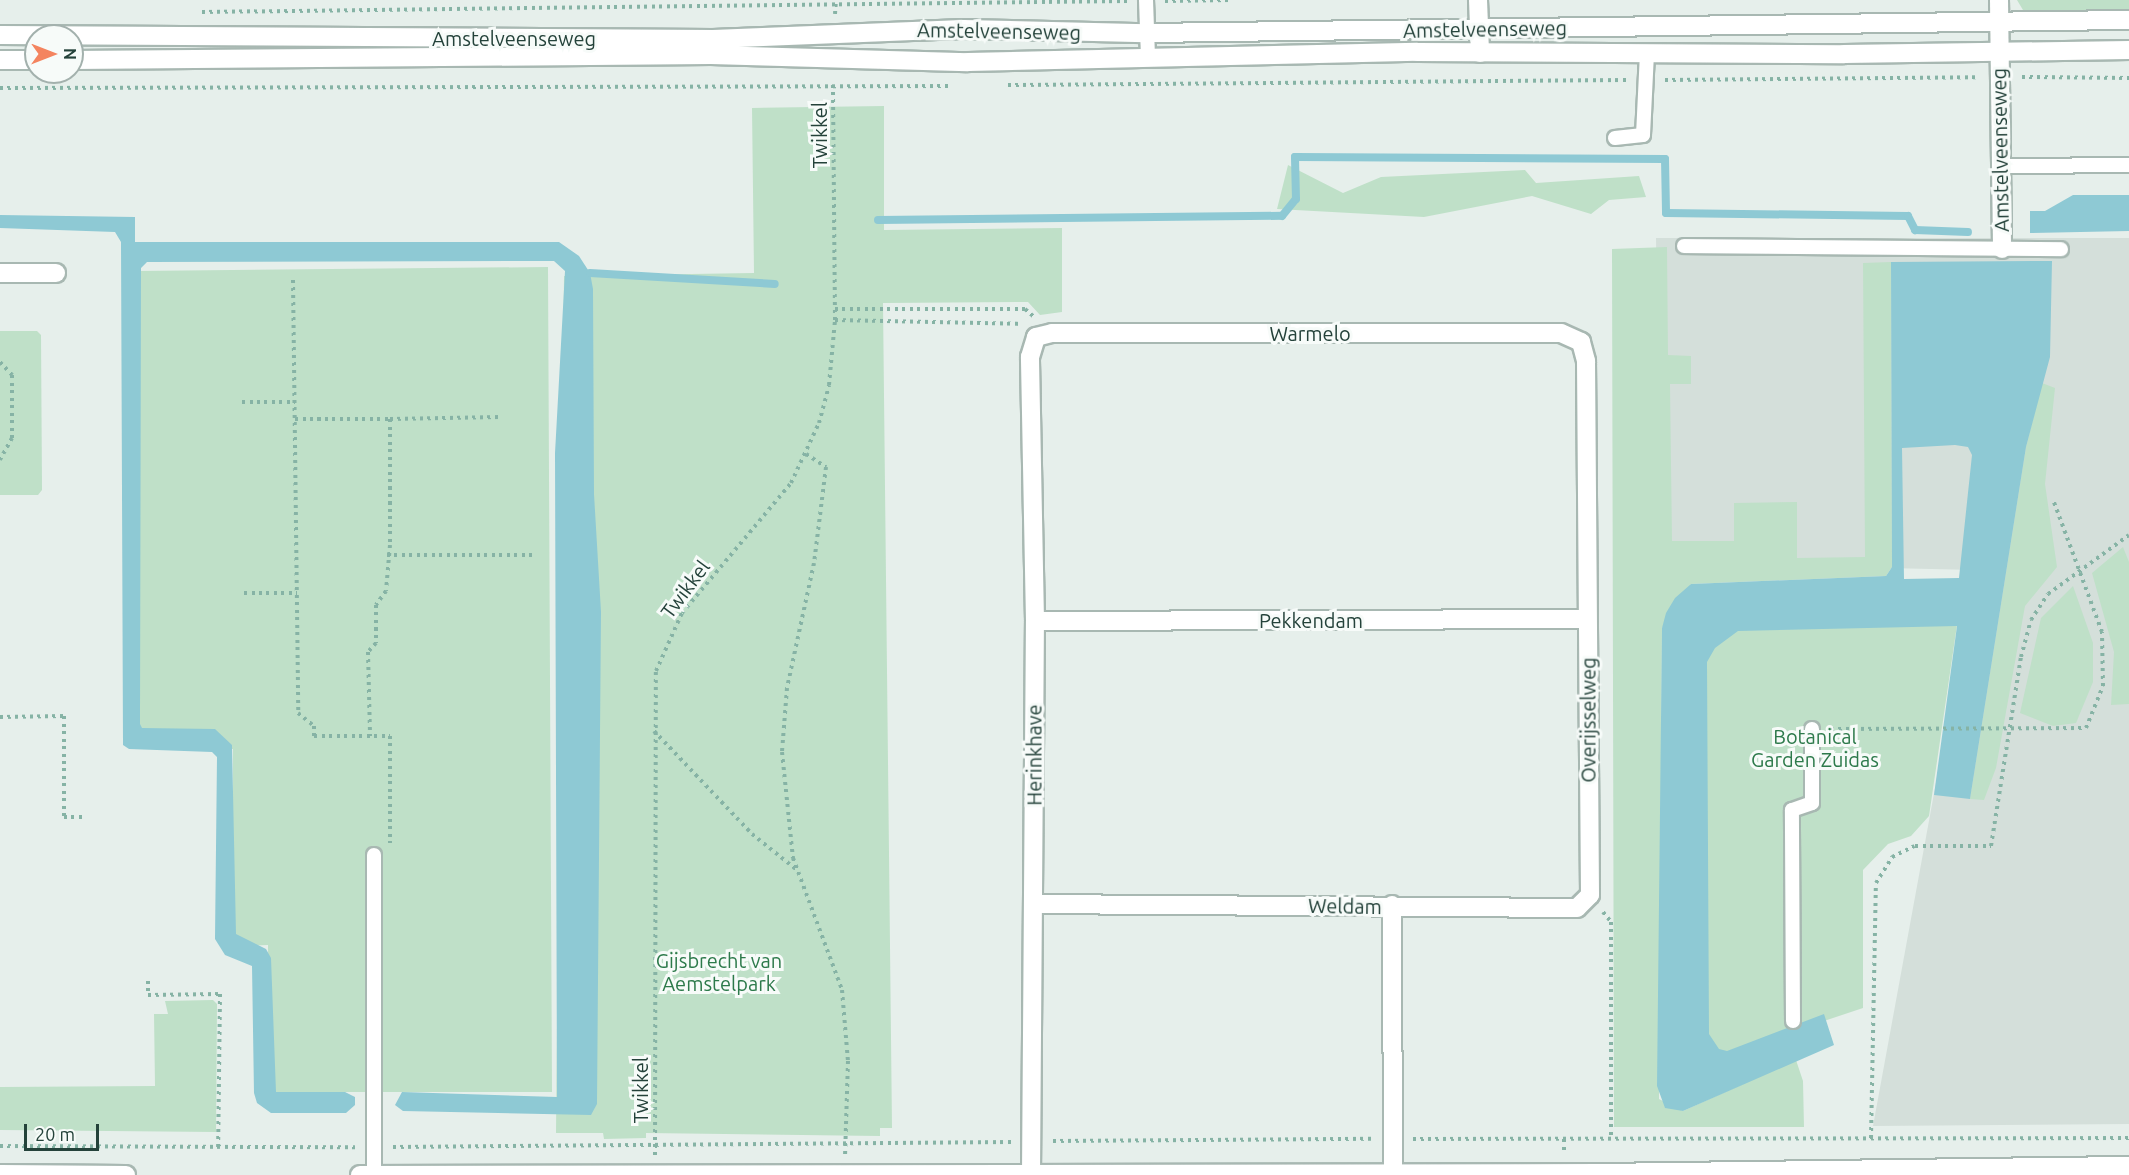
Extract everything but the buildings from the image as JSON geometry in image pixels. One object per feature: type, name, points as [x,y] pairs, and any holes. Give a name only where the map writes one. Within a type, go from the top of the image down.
[{"type":"street","points":[[1478,0],[1480,52]]},
{"type":"street","name":"Amstelveenseweg","points":[[1999,0],[2002,249]]},
{"type":"street","name":"Amstelveenseweg","points":[[0,35],[713,39],[963,28],[1146,33],[1999,24],[2129,20]]},
{"type":"street","name":"Amstelveenseweg","points":[[84,60],[699,55],[968,62],[1480,52],[1647,51],[1844,54],[1998,50],[2129,50]]},
{"type":"street","points":[[0,60],[24,60]]},
{"type":"street","points":[[0,273],[56,273]]},
{"type":"street","name":"Warmelo","points":[[1038,330],[1052,333],[1561,333],[1581,342]]},
{"type":"street","name":"Herinkhave","points":[[1030,1174],[1035,621],[1030,357],[1038,330]]},
{"type":"street","name":"Overijsselweg","points":[[1581,342],[1586,361],[1590,896]]},
{"type":"street","name":"Pekkendam","points":[[1035,621],[1587,619]]},
{"type":"street","points":[[1392,906],[1577,908],[1590,896]]},
{"type":"street","name":"Weldam","points":[[1033,904],[1392,906],[1393,1173]]},
{"type":"street","points":[[360,1175],[1599,1174],[2129,1166]]},
{"type":"street","points":[[0,1174],[126,1175]]},
{"type":"lane","points":[[1146,0],[1148,58]]},
{"type":"lane","points":[[1615,138],[1643,135],[1647,51]]},
{"type":"lane","points":[[2001,166],[2129,165]]},
{"type":"lane","points":[[1684,246],[2061,249]]},
{"type":"lane","points":[[1793,1021],[1792,810],[1812,803],[1812,729]]},
{"type":"lane","points":[[374,855],[374,1175]]},
{"type":"path","points":[[190,12],[836,2],[1231,0]]},
{"type":"path","points":[[1000,85],[2129,78]]},
{"type":"path","name":"Twikkel","points":[[655,1174],[654,730],[656,671],[673,628],[791,483],[806,454],[829,386],[835,320],[833,86]]},
{"type":"path","points":[[0,88],[964,86]]},
{"type":"path","points":[[293,280],[298,713],[314,726],[314,736],[390,736],[390,855],[374,855]]},
{"type":"path","points":[[835,309],[1025,309],[1038,330]]},
{"type":"path","points":[[835,320],[1019,321],[1038,330]]},
{"type":"path","points":[[0,362],[12,375],[12,438],[0,460]]},
{"type":"path","points":[[242,402],[295,402]]},
{"type":"path","points":[[295,419],[500,417]]},
{"type":"path","points":[[370,736],[368,652],[376,643],[376,604],[386,591],[390,419]]},
{"type":"path","points":[[806,454],[826,467],[814,562],[787,688],[782,752],[798,870],[842,990],[848,1061],[845,1143]]},
{"type":"path","points":[[1812,729],[2086,728],[2100,698],[2105,661],[2102,632],[2054,502]]},
{"type":"path","points":[[1871,1138],[1876,883],[1892,857],[1915,846],[1991,846],[2010,728],[2031,620],[2048,594],[2129,535]]},
{"type":"path","points":[[387,555],[533,555]]},
{"type":"path","points":[[244,593],[297,593]]},
{"type":"path","points":[[0,717],[64,716],[64,817],[86,817]]},
{"type":"path","points":[[654,730],[752,834],[798,870]]},
{"type":"path","points":[[1590,896],[1611,922],[1611,1138]]},
{"type":"path","points":[[148,981],[148,995],[220,994],[218,1149]]},
{"type":"path","points":[[0,1146],[218,1149],[1393,1138],[2129,1138]]},
{"type":"shaded area","points":[[1656,238],[2129,238],[2129,1124],[1873,1126],[1975,570],[1660,563]]},
{"type":"green space","points":[[2017,0],[2129,0],[2129,11],[2026,15]]},
{"type":"green space","name":"Gijsbrecht van Aemstelpark","points":[[884,106],[884,230],[1062,228],[1062,312],[1040,315],[1028,302],[883,303],[892,1128],[880,1128],[880,1136],[646,1133],[646,1138],[604,1139],[603,1133],[556,1133],[564,276],[754,273],[752,108]]},
{"type":"green space","points":[[1288,165],[1343,193],[1381,177],[1525,170],[1536,183],[1639,176],[1646,197],[1609,200],[1591,214],[1532,196],[1424,217],[1277,209]]},
{"type":"green space","points":[[1667,247],[1668,355],[1691,356],[1691,384],[1670,384],[1672,541],[1734,541],[1734,503],[1797,502],[1797,558],[1865,557],[1863,263],[1891,262],[1892,567],[1886,576],[1691,584],[1662,628],[1659,1099],[1683,1111],[1796,1060],[1803,1081],[1804,1127],[1614,1127],[1612,249]]},
{"type":"green space","points":[[548,267],[552,1092],[276,1092],[269,1086],[268,945],[233,946],[233,749],[138,748],[136,271]]},
{"type":"green space","points":[[0,331],[37,331],[41,335],[42,490],[38,495],[0,495]]},
{"type":"green space","points":[[2042,383],[2055,388],[2045,484],[2057,567],[2025,606],[1996,768],[1984,800],[1970,799],[2026,447]]},
{"type":"green space","points":[[2123,547],[2129,562],[2129,704],[2111,705],[2114,652],[2092,573]]},
{"type":"green space","points":[[2073,586],[2093,643],[2093,682],[2076,723],[2053,726],[2020,713],[2041,618]]},
{"type":"green space","name":"Botanical Garden Zuidas","points":[[1957,625],[1929,816],[1911,836],[1888,844],[1863,870],[1863,1008],[1800,1029],[1722,1076],[1692,1051],[1692,628]]},
{"type":"green space","points":[[213,1000],[217,1004],[216,1132],[0,1130],[0,1087],[155,1086],[154,1014],[168,1014],[165,1001]]},
{"type":"water","points":[[2073,195],[2129,195],[2129,231],[2030,233],[2030,211],[2045,211]]},
{"type":"water","points":[[0,215],[135,217],[135,242],[559,242],[579,256],[590,273],[593,289],[594,494],[601,612],[597,1104],[591,1115],[403,1111],[395,1105],[402,1092],[557,1097],[555,453],[565,271],[554,261],[147,262],[141,268],[140,724],[142,728],[215,729],[232,745],[236,934],[266,949],[271,958],[276,1092],[345,1092],[355,1097],[355,1105],[346,1113],[271,1113],[257,1103],[254,1093],[252,966],[225,955],[215,939],[217,757],[212,752],[129,749],[123,745],[121,242],[115,232],[0,228]]},
{"type":"water","points":[[2052,261],[2050,357],[2026,447],[1970,799],[1934,795],[1957,626],[1738,631],[1715,648],[1707,662],[1709,1034],[1719,1049],[1727,1051],[1824,1014],[1834,1045],[1683,1111],[1665,1108],[1657,1086],[1662,628],[1666,613],[1675,598],[1691,584],[1886,576],[1892,567],[1891,262]],"holes":[[[1955,445],[1968,447],[1972,455],[1959,578],[1904,579],[1902,448]]]},
{"type":"waterway","points":[[878,220],[1282,216],[1296,199],[1295,157],[1665,159],[1666,213],[1908,216],[1915,230],[1968,232]]},
{"type":"waterway","points":[[590,273],[775,284]]}]
